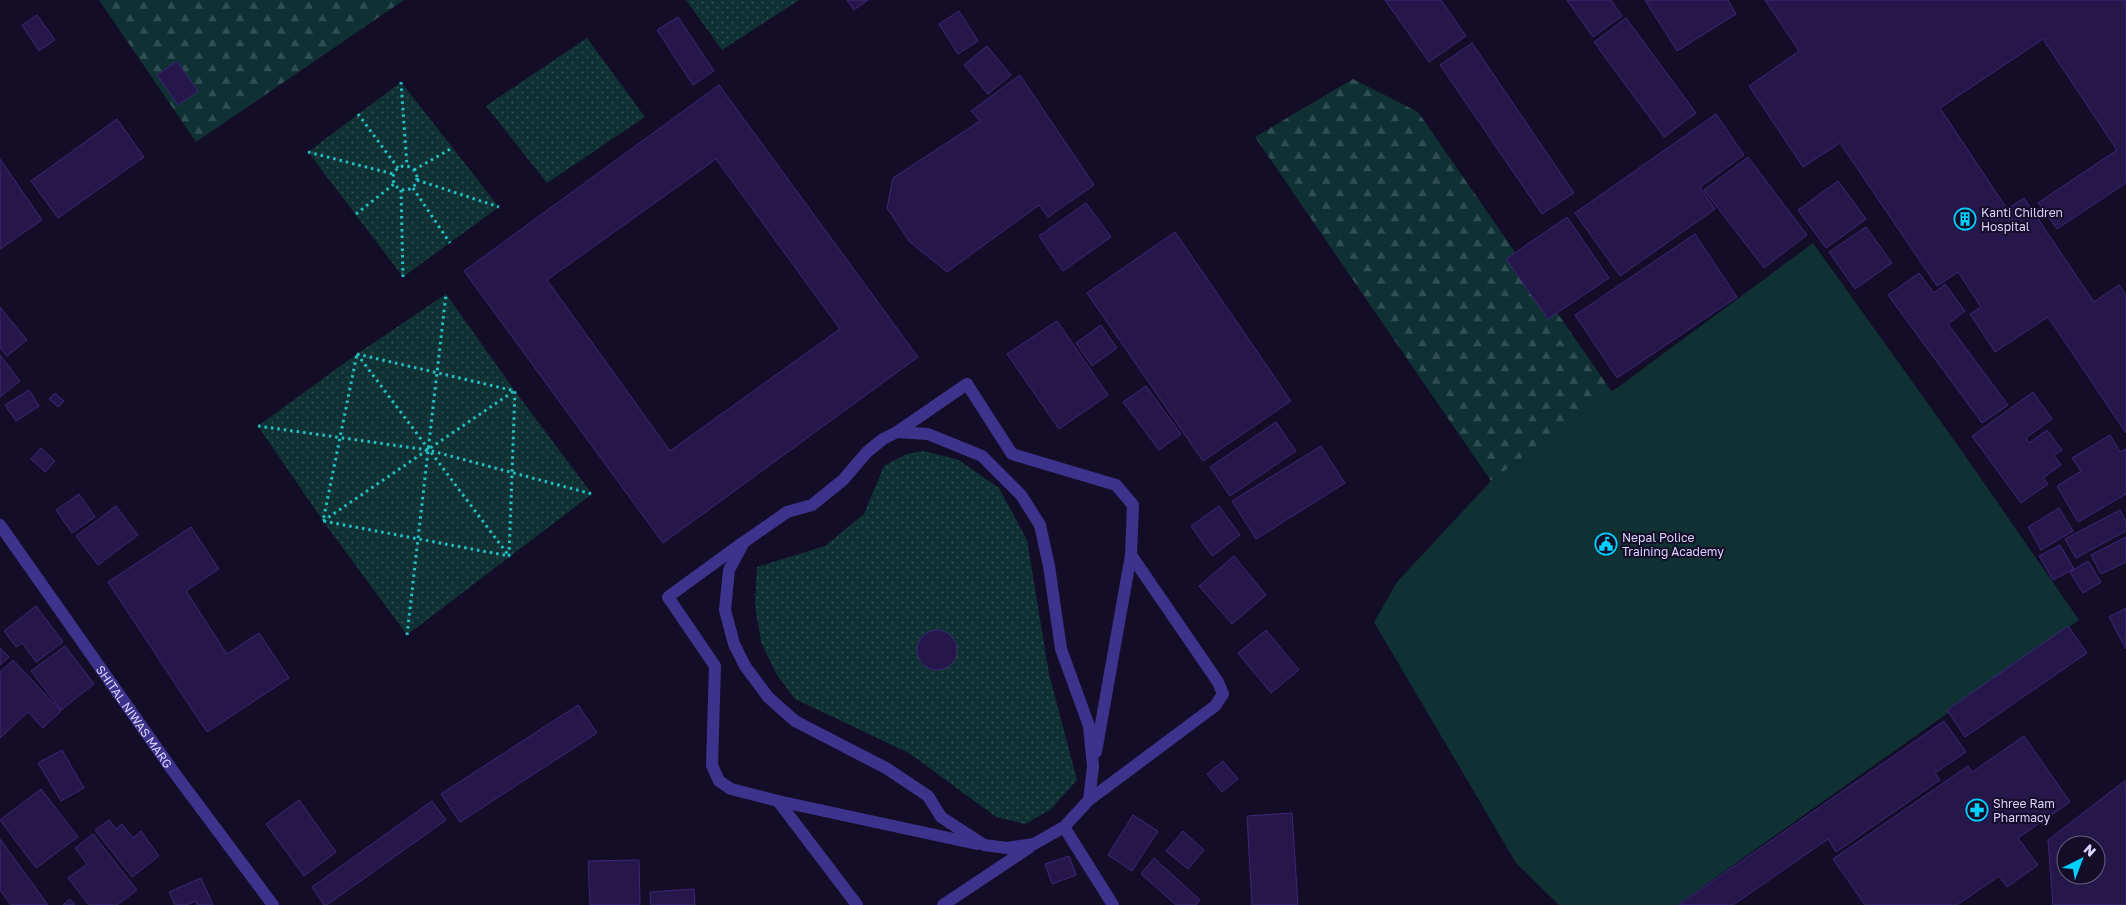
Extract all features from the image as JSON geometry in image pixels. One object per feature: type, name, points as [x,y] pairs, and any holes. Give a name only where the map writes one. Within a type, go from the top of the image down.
[{"type":"street","points":[[1034,844],[1007,848],[984,845],[926,834],[732,790],[719,781],[712,765],[715,666],[668,597],[787,512],[812,505],[843,480],[867,452],[883,439],[897,432],[966,384],[1012,454],[1116,485],[1133,505],[1131,555],[1093,766],[1089,800]]},
{"type":"street","points":[[897,432],[928,434],[982,456],[1020,495],[1040,525],[1049,566],[1061,649],[1089,726],[1093,766]]},
{"type":"street","name":"SHITAL NIWAS MARG","points":[[0,525],[167,762],[273,905]]},
{"type":"street","points":[[744,542],[729,570],[724,610],[734,644],[745,666],[768,697],[795,721],[886,768],[928,796],[941,817],[984,845]]},
{"type":"street","points":[[943,905],[1034,844],[1064,827],[1089,800],[1215,706],[1223,694],[1218,682],[1131,555]]},
{"type":"street","points":[[778,801],[856,905]]},
{"type":"street","points":[[1064,827],[1113,905]]},
{"type":"path","points":[[401,82],[407,166]]},
{"type":"path","points":[[358,114],[398,168]]},
{"type":"path","points":[[414,170],[452,148]]},
{"type":"path","points":[[308,152],[394,174]]},
{"type":"path","points":[[403,277],[401,190],[394,184],[394,174],[398,168],[407,166],[414,170],[417,180],[413,188]]},
{"type":"path","points":[[417,180],[499,207]]},
{"type":"path","points":[[356,214],[394,184]]},
{"type":"path","points":[[401,190],[413,188]]},
{"type":"path","points":[[413,188],[450,243]]},
{"type":"path","points":[[407,635],[446,294]]},
{"type":"path","points":[[357,354],[515,391]]},
{"type":"path","points":[[324,521],[357,354]]},
{"type":"path","points":[[357,354],[509,556]]},
{"type":"path","points":[[324,521],[515,391]]},
{"type":"path","points":[[509,556],[515,391]]},
{"type":"path","points":[[258,426],[428,450],[592,494]]},
{"type":"path","points":[[324,521],[509,556]]},
{"type":"green space","points":[[99,0],[404,0],[196,142]]},
{"type":"green space","points":[[686,0],[799,0],[722,50]]},
{"type":"green space","points":[[587,38],[645,117],[547,183],[486,106]]},
{"type":"green space","points":[[1353,79],[1418,112],[1612,392],[1491,481],[1255,137]]},
{"type":"green space","points":[[401,82],[499,207],[403,277],[308,152]]},
{"type":"green space","points":[[1813,243],[1959,447],[2079,620],[1677,905],[1559,905],[1516,863],[1374,622],[1397,582],[1491,481]]},
{"type":"green space","points":[[446,294],[592,494],[407,635],[323,521],[258,426],[357,354]]},
{"type":"green space","points":[[924,451],[959,460],[999,488],[1027,540],[1049,674],[1077,780],[1050,810],[1025,824],[996,817],[909,753],[795,699],[777,675],[761,642],[755,605],[757,567],[825,546],[864,514],[884,466],[906,454]]},
{"type":"building","points":[[847,0],[868,0],[854,10]]},
{"type":"building","points":[[1385,0],[1441,0],[1466,36],[1429,62]]},
{"type":"building","points":[[1567,0],[1611,0],[1622,16],[1593,37]]},
{"type":"building","points":[[1645,0],[1728,0],[1736,14],[1677,51]]},
{"type":"building","name":"Kanti Children Hospital","points":[[1765,0],[2126,0],[2126,183],[2057,229],[2038,203],[2117,150],[2043,39],[1940,108],[2007,209],[2024,198],[2094,302],[2119,285],[2126,295],[2126,433],[2048,317],[1995,352],[1970,314],[1981,307],[1958,272],[1937,286],[1840,143],[1803,167],[1749,86],[1799,51]]},
{"type":"building","points":[[959,11],[978,41],[958,54],[939,24]]},
{"type":"building","points":[[37,15],[55,40],[39,51],[22,25]]},
{"type":"building","points":[[678,17],[714,71],[693,85],[657,30]]},
{"type":"building","points":[[1626,18],[1696,113],[1664,137],[1594,42]]},
{"type":"building","points":[[1472,43],[1574,193],[1542,214],[1440,65]]},
{"type":"building","points":[[987,46],[1011,75],[988,94],[964,65]]},
{"type":"building","points":[[177,61],[198,91],[178,105],[157,75]]},
{"type":"building","points":[[1020,75],[1094,185],[1048,217],[1039,205],[947,272],[910,242],[887,208],[893,178],[980,121],[971,111]]},
{"type":"building","points":[[719,85],[918,357],[663,543],[464,271]],"holes":[[[716,159],[840,329],[670,451],[547,280]]]},
{"type":"building","points":[[1716,114],[1744,155],[1700,187],[1715,209],[1620,276],[1575,213]]},
{"type":"building","points":[[117,119],[144,157],[58,218],[31,181]]},
{"type":"building","points":[[1748,157],[1807,235],[1764,268],[1704,190]]},
{"type":"building","points":[[0,159],[42,220],[0,249]]},
{"type":"building","points":[[1838,181],[1866,219],[1826,248],[1798,210]]},
{"type":"building","points":[[1086,203],[1111,237],[1063,271],[1039,236]]},
{"type":"building","points":[[1567,217],[1609,278],[1548,319],[1506,259]]},
{"type":"building","points":[[1866,227],[1892,263],[1855,289],[1829,252]]},
{"type":"building","points":[[1175,232],[1291,401],[1203,461],[1087,293]]},
{"type":"building","points":[[1695,234],[1737,297],[1617,378],[1575,315]]},
{"type":"building","points":[[1919,273],[1934,293],[1945,284],[1965,311],[1948,324],[2008,405],[1982,423],[1888,295]]},
{"type":"building","points":[[0,307],[27,340],[7,356],[0,348]]},
{"type":"building","points":[[1057,321],[1108,395],[1059,429],[1007,354]]},
{"type":"building","points":[[1101,325],[1117,348],[1092,366],[1076,343]]},
{"type":"building","points":[[0,355],[20,381],[0,397]]},
{"type":"building","points":[[1146,386],[1181,434],[1159,450],[1123,402]]},
{"type":"building","points":[[29,390],[39,406],[16,421],[5,405]]},
{"type":"building","points":[[2033,392],[2052,419],[2026,438],[2029,443],[2047,430],[2062,450],[2054,455],[2061,465],[2043,478],[2048,484],[2021,503],[1972,436]]},
{"type":"building","points":[[55,393],[64,401],[58,407],[49,399]]},
{"type":"building","points":[[1276,422],[1296,451],[1230,496],[1210,467]]},
{"type":"building","points":[[2110,435],[2120,452],[2126,449],[2126,494],[2078,522],[2057,486],[2081,471],[2072,458]]},
{"type":"building","points":[[1321,446],[1345,483],[1256,539],[1232,501]]},
{"type":"building","points":[[41,448],[55,461],[45,472],[31,459]]},
{"type":"building","points":[[79,494],[95,517],[72,533],[56,510]]},
{"type":"building","points":[[116,506],[138,535],[98,565],[76,536]]},
{"type":"building","points":[[1219,506],[1240,535],[1212,556],[1191,526]]},
{"type":"building","points":[[2059,508],[2073,531],[2041,550],[2028,527]]},
{"type":"building","points":[[2120,510],[2126,521],[2126,531],[2076,558],[2065,539]]},
{"type":"building","points":[[191,527],[219,569],[186,591],[227,654],[259,633],[289,678],[207,732],[108,582]]},
{"type":"building","points":[[2126,537],[2126,562],[2101,574],[2091,555]]},
{"type":"building","points":[[2060,545],[2074,569],[2053,580],[2039,556]]},
{"type":"building","points":[[1234,556],[1266,595],[1232,624],[1199,586]]},
{"type":"building","points":[[2088,561],[2101,582],[2083,593],[2070,572]]},
{"type":"building","points":[[36,606],[63,642],[36,662],[22,643],[16,647],[4,631]]},
{"type":"building","points":[[2126,608],[2126,649],[2109,617]]},
{"type":"building","points":[[2068,626],[2087,653],[1965,737],[1947,710]]},
{"type":"building","points":[[941,630],[948,633],[954,639],[957,650],[956,658],[948,667],[941,670],[933,670],[926,667],[918,658],[917,646],[920,639],[929,631]]},
{"type":"building","points":[[1266,630],[1299,670],[1271,693],[1238,653]]},
{"type":"building","points":[[65,646],[94,684],[61,710],[31,671]]},
{"type":"building","points":[[0,648],[9,657],[0,665]]},
{"type":"building","points":[[13,660],[61,711],[43,728],[28,712],[0,738],[0,672]]},
{"type":"building","points":[[578,705],[597,733],[460,822],[441,794]]},
{"type":"building","points":[[1944,721],[1966,752],[1935,773],[1940,780],[1836,852],[1828,839],[1733,905],[1678,905]]},
{"type":"building","points":[[2024,736],[2070,802],[2018,838],[2038,865],[2007,887],[1999,876],[1957,905],[1865,905],[1833,859],[1968,766],[1972,772]]},
{"type":"building","points":[[62,750],[84,788],[61,801],[38,763]]},
{"type":"building","points":[[1223,761],[1238,779],[1222,792],[1207,774]]},
{"type":"building","points":[[2126,780],[2126,905],[2053,905],[2048,840]]},
{"type":"building","points":[[41,789],[78,837],[36,868],[0,820]]},
{"type":"building","points":[[299,800],[336,852],[304,876],[266,824]]},
{"type":"building","points":[[432,801],[446,820],[327,905],[324,905],[312,887]]},
{"type":"building","points":[[1292,813],[1298,905],[1252,905],[1247,816]]},
{"type":"building","points":[[1133,815],[1158,831],[1132,871],[1108,855]]},
{"type":"building","points":[[109,820],[116,829],[122,824],[133,838],[141,831],[159,856],[132,877],[95,830]]},
{"type":"building","points":[[1183,831],[1204,850],[1188,869],[1166,851]]},
{"type":"building","points":[[93,834],[137,890],[117,905],[89,905],[68,878],[87,864],[75,848]]},
{"type":"building","points":[[0,839],[48,905],[11,905],[0,890]]},
{"type":"building","points":[[1069,856],[1076,875],[1052,884],[1045,864]]},
{"type":"building","points":[[1154,858],[1200,900],[1196,905],[1176,905],[1141,874]]},
{"type":"building","points":[[639,860],[640,905],[590,905],[588,861]]},
{"type":"building","points":[[201,878],[213,905],[197,905],[196,901],[186,905],[175,905],[169,892]]},
{"type":"building","points":[[694,889],[695,905],[651,905],[650,892]]},
{"type":"building","points":[[70,899],[75,905],[63,905]]},
{"type":"place","name":"Kanti Children Hospital","points":[[1965,219]]},
{"type":"place","name":"Nepal Police Training Academy","points":[[1606,544]]},
{"type":"place","name":"Shree Ram Pharmacy","points":[[1977,810]]}]
